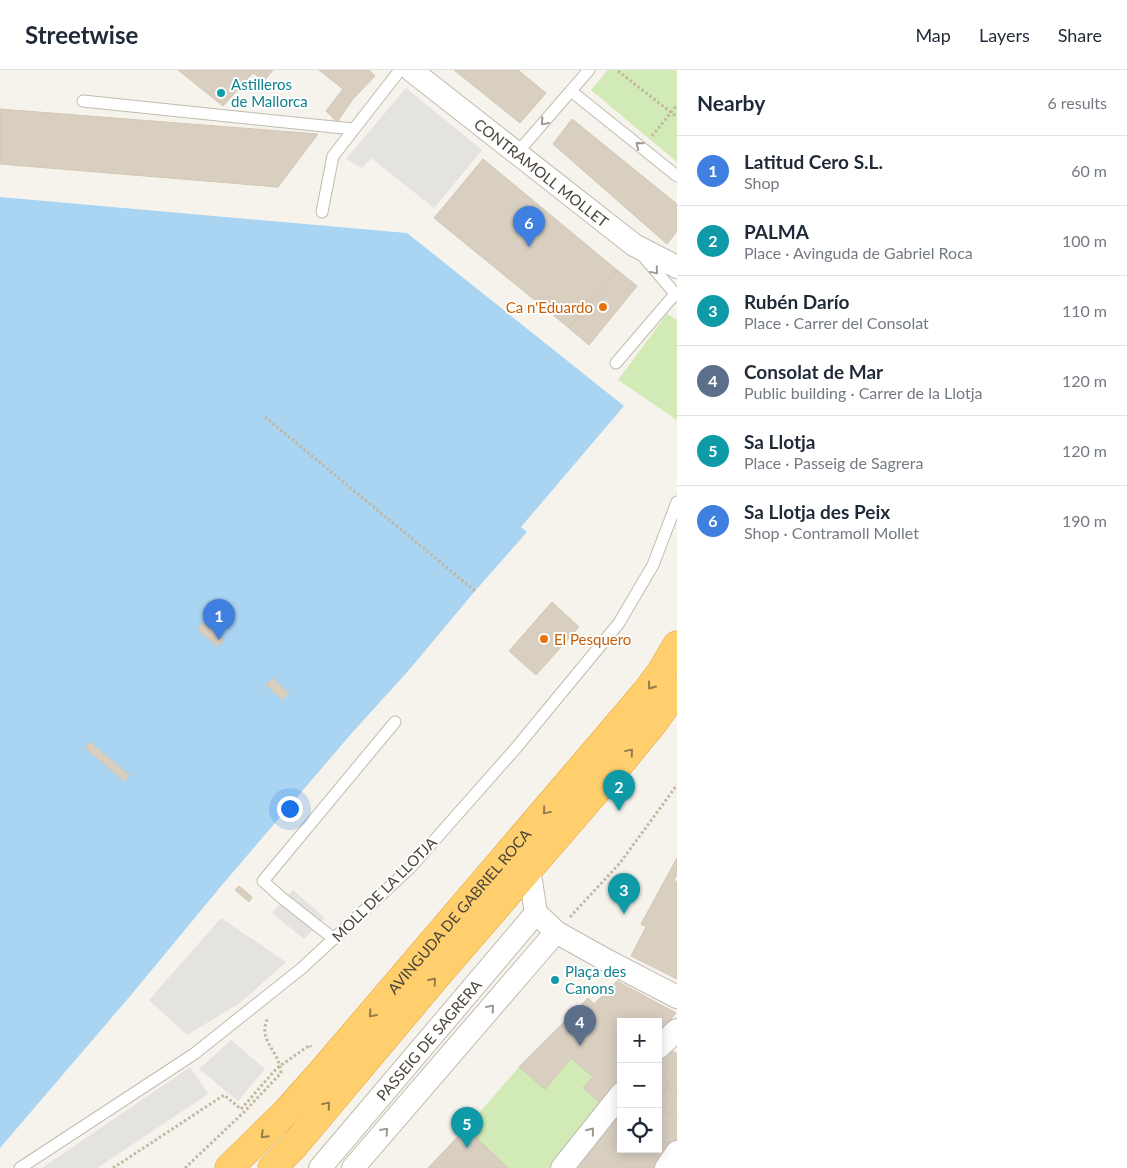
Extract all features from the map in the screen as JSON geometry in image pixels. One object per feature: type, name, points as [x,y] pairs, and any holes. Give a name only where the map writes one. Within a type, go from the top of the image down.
[{"type":"highway","name":"AVINGUDA DE GABRIEL ROCA","points":[[229,1168],[287,1111],[330,1063],[646,692],[661,672],[677,645]]},
{"type":"highway","name":"AVINGUDA DE GABRIEL ROCA","points":[[272,1168],[294,1146],[348,1080],[654,722],[677,690]]},
{"type":"street","name":"CONTRAMOLL MOLLET","points":[[411,70],[634,245],[677,267]]},
{"type":"street","points":[[529,869],[536,913],[556,932],[677,997]]},
{"type":"street","name":"PASSEIG DE SAGRERA","points":[[320,1168],[536,913]]},
{"type":"street","name":"PASSEIG DE SAGRERA","points":[[353,1168],[556,932]]},
{"type":"street","points":[[662,1044],[677,1030]]},
{"type":"street","points":[[562,1168],[617,1099]]},
{"type":"street","points":[[666,1168],[677,1152]]},
{"type":"lane","points":[[322,212],[333,156],[400,70]]},
{"type":"lane","points":[[517,153],[589,70]]},
{"type":"lane","points":[[571,91],[677,176]]},
{"type":"lane","points":[[83,101],[353,129]]},
{"type":"lane","points":[[616,363],[676,295],[634,245]]},
{"type":"lane","name":"MOLL DE LA LLOTJA","points":[[20,1168],[194,1054],[302,968],[410,868],[516,748],[619,623],[653,565],[677,502]]},
{"type":"lane","points":[[334,939],[262,881],[396,722]]},
{"type":"path","points":[[618,71],[677,117]]},
{"type":"path","points":[[642,148],[677,105]]},
{"type":"path","points":[[265,417],[475,591]]},
{"type":"path","points":[[556,932],[620,863],[677,785]]},
{"type":"path","points":[[113,1168],[224,1095],[241,1109],[277,1068],[310,1045],[330,1063]]},
{"type":"green space","points":[[608,70],[677,71],[677,162],[591,90]]},
{"type":"green space","points":[[667,314],[677,320],[677,420],[618,380]]},
{"type":"green space","points":[[571,1058],[593,1077],[583,1088],[602,1104],[551,1168],[508,1168],[466,1128],[519,1067],[545,1089]]},
{"type":"shaded area","points":[[406,88],[482,150],[434,208],[371,158],[362,168],[346,159]]},
{"type":"shaded area","points":[[293,890],[325,918],[304,939],[272,913]]},
{"type":"shaded area","points":[[221,918],[286,962],[240,1003],[187,1035],[149,1000]]},
{"type":"shaded area","points":[[231,1040],[265,1069],[238,1101],[199,1069]]},
{"type":"shaded area","points":[[190,1067],[208,1094],[97,1168],[42,1168]]},
{"type":"water","points":[[0,197],[407,233],[624,406],[521,527],[527,532],[409,670],[351,734],[0,1148]]},
{"type":"building","name":"Astilleros de Mallorca","points":[[178,70],[273,70],[264,81],[253,73],[223,106]]},
{"type":"building","name":"Astilleros de Mallorca","points":[[319,70],[369,70],[375,76],[353,99],[337,122],[326,111],[343,89]]},
{"type":"building","points":[[454,70],[518,70],[546,93],[520,123]]},
{"type":"building","points":[[0,109],[318,134],[278,187],[0,164]]},
{"type":"building","points":[[572,119],[677,204],[677,231],[667,244],[553,144]]},
{"type":"building","points":[[483,159],[617,270],[569,328],[434,218]]},
{"type":"building","name":"Ca n'Eduardo","points":[[617,270],[637,286],[589,345],[569,328]]},
{"type":"building","name":"El Pesquero","points":[[552,602],[579,627],[536,675],[509,651]]},
{"type":"building","points":[[203,623],[224,640],[218,647],[197,629]]},
{"type":"building","points":[[272,678],[289,693],[283,700],[266,685]]},
{"type":"building","points":[[90,742],[129,775],[124,781],[85,748]]},
{"type":"building","points":[[677,858],[677,875],[674,880],[677,882],[677,979],[631,956],[646,927],[641,924]]},
{"type":"building","points":[[239,886],[252,897],[249,902],[235,890]]},
{"type":"building","points":[[617,981],[676,1013],[662,1030],[662,1018],[617,1018],[617,1085],[602,1104],[583,1088],[593,1077],[571,1058],[545,1089],[519,1067],[588,998],[594,1004]]},
{"type":"building","points":[[667,1049],[677,1053],[677,1089],[675,1094],[665,1089],[669,1082],[662,1078],[662,1055]]},
{"type":"building","points":[[662,1078],[669,1082],[662,1095]]},
{"type":"building","points":[[665,1089],[675,1094],[677,1089],[677,1118],[662,1110],[662,1095]]},
{"type":"building","points":[[662,1110],[677,1118],[677,1139],[672,1146],[662,1140]]},
{"type":"building","points":[[615,1117],[617,1118],[617,1153],[662,1153],[662,1140],[672,1146],[658,1168],[577,1168]]},
{"type":"building","points":[[466,1128],[508,1168],[428,1168]]},
{"type":"place","name":"Astilleros de Mallorca","points":[[221,93]]},
{"type":"place","name":"Sa Llotja des Peix","points":[[529,247]]},
{"type":"place","name":"Ca n'Eduardo","points":[[603,307]]},
{"type":"place","name":"El Pesquero","points":[[544,639]]},
{"type":"place","name":"Latitud Cero S.L.","points":[[219,640]]},
{"type":"place","name":"PALMA","points":[[619,811]]},
{"type":"place","name":"Rubén Darío","points":[[624,914]]},
{"type":"place","name":"Plaça des Canons","points":[[555,980]]},
{"type":"place","name":"Consolat de Mar","points":[[580,1046]]},
{"type":"place","name":"Sa Llotja","points":[[467,1148]]}]
